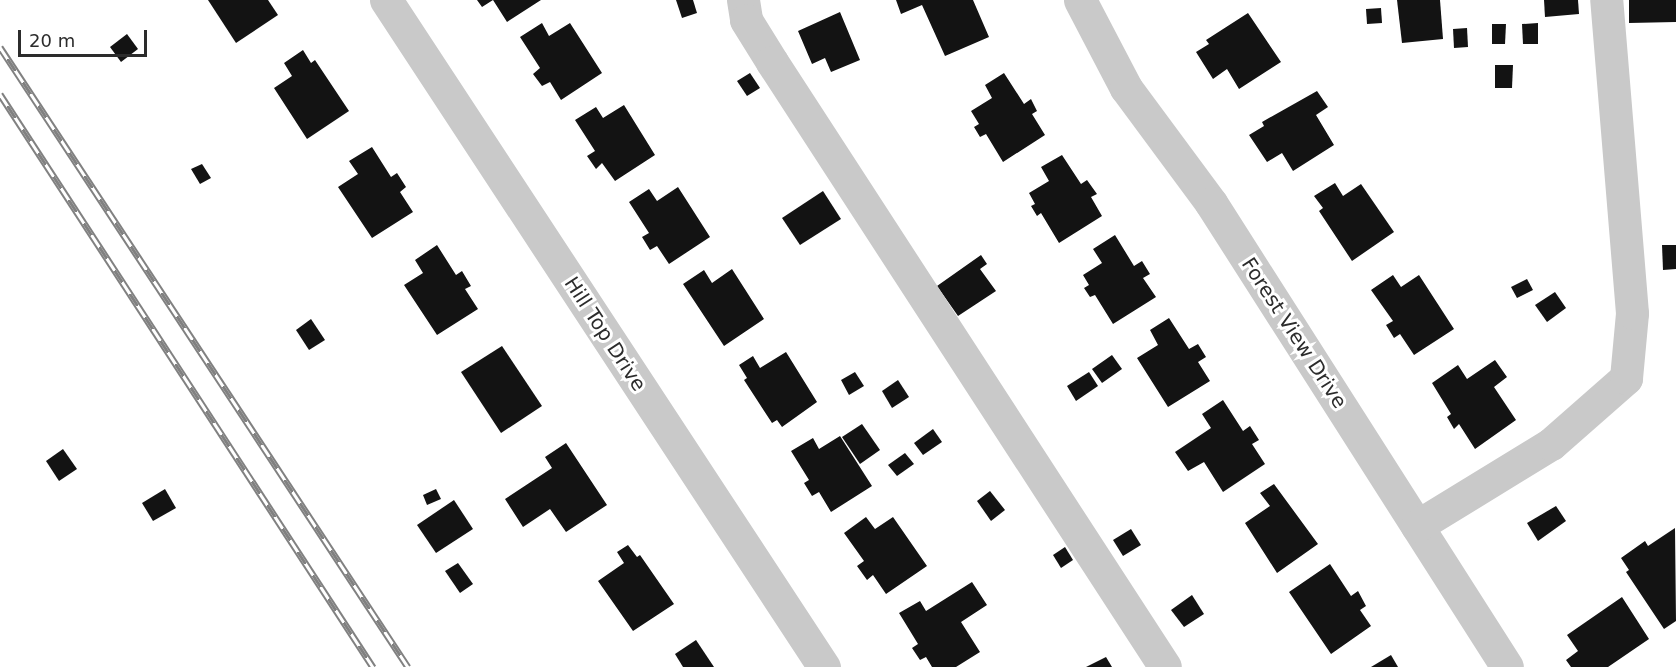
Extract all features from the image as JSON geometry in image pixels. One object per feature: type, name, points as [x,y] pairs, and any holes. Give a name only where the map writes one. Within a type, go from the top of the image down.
[{"type":"street","name":"Hill Top Drive","points":[[386,0],[824,667]]},
{"type":"street","points":[[743,0],[746,20],[772,62],[1165,667]]},
{"type":"street","name":"Forest View Drive","points":[[1080,0],[1126,88],[1211,203],[1507,667]]},
{"type":"street","points":[[1417,526],[1551,444],[1626,378],[1632,313],[1606,0]]},
{"type":"building","points":[[208,0],[268,0],[278,15],[236,43]]},
{"type":"building","points":[[477,0],[493,0],[482,7]]},
{"type":"building","points":[[493,0],[541,0],[507,22]]},
{"type":"building","points":[[676,0],[693,0],[697,13],[682,18]]},
{"type":"building","points":[[896,0],[973,0],[989,37],[945,56],[922,5],[901,14]]},
{"type":"building","points":[[1397,0],[1440,0],[1443,39],[1402,43]]},
{"type":"building","points":[[1544,0],[1578,0],[1579,14],[1545,17]]},
{"type":"building","points":[[1629,0],[1676,0],[1676,22],[1629,23]]},
{"type":"building","points":[[1381,8],[1382,23],[1367,24],[1366,9]]},
{"type":"building","points":[[840,12],[860,60],[831,72],[825,58],[812,64],[798,31]]},
{"type":"building","points":[[1248,13],[1281,62],[1239,89],[1227,69],[1213,79],[1196,52],[1209,44],[1206,40]]},
{"type":"building","points":[[542,23],[549,36],[570,23],[602,73],[561,100],[550,82],[542,86],[533,74],[540,68],[520,37]]},
{"type":"building","points":[[1538,23],[1538,44],[1523,44],[1522,24]]},
{"type":"building","points":[[1492,24],[1506,24],[1505,44],[1492,44]]},
{"type":"building","points":[[1467,28],[1468,47],[1454,48],[1453,29]]},
{"type":"building","points":[[127,34],[138,49],[121,62],[110,47]]},
{"type":"building","points":[[303,50],[311,63],[315,60],[349,111],[307,139],[274,88],[292,76],[284,63]]},
{"type":"building","points":[[1495,65],[1513,65],[1512,88],[1495,88]]},
{"type":"building","points":[[750,73],[760,88],[747,96],[737,81]]},
{"type":"building","points":[[1004,73],[1024,104],[1031,99],[1037,111],[1032,114],[1045,135],[1003,162],[986,134],[980,137],[974,127],[979,124],[971,111],[992,98],[985,85]]},
{"type":"building","points":[[1317,91],[1328,107],[1316,115],[1334,145],[1293,171],[1282,153],[1267,162],[1249,135],[1264,126],[1262,122]]},
{"type":"building","points":[[624,105],[655,155],[615,181],[602,163],[596,169],[587,156],[595,151],[575,120],[596,107],[603,118]]},
{"type":"building","points":[[372,147],[391,177],[397,173],[406,187],[400,192],[413,212],[372,238],[338,187],[358,174],[349,161]]},
{"type":"building","points":[[1062,155],[1081,184],[1087,180],[1097,194],[1091,197],[1102,216],[1059,243],[1041,213],[1037,216],[1031,206],[1035,204],[1029,193],[1049,181],[1041,167]]},
{"type":"building","points":[[202,164],[211,178],[200,184],[191,169]]},
{"type":"building","points":[[1335,183],[1343,196],[1361,184],[1394,232],[1352,261],[1319,211],[1323,208],[1314,196]]},
{"type":"building","points":[[678,187],[710,237],[669,264],[657,246],[650,250],[642,237],[649,233],[629,202],[649,189],[657,201]]},
{"type":"building","points":[[823,191],[841,219],[800,245],[782,218]]},
{"type":"building","points":[[1115,235],[1134,266],[1142,261],[1150,274],[1143,278],[1156,297],[1113,324],[1095,295],[1090,297],[1084,288],[1089,285],[1083,275],[1102,263],[1093,249]]},
{"type":"building","points":[[437,245],[456,275],[462,271],[471,286],[465,289],[478,309],[437,335],[404,285],[423,273],[415,260]]},
{"type":"building","points":[[1662,245],[1676,245],[1676,269],[1663,270]]},
{"type":"building","points":[[981,255],[987,264],[980,269],[996,291],[958,316],[937,286]]},
{"type":"building","points":[[732,269],[764,319],[724,346],[683,284],[704,270],[712,283]]},
{"type":"building","points":[[1393,275],[1401,287],[1419,275],[1454,329],[1414,355],[1400,334],[1394,338],[1386,325],[1393,321],[1371,290]]},
{"type":"building","points":[[1527,279],[1533,290],[1517,298],[1511,287]]},
{"type":"building","points":[[1555,292],[1566,308],[1547,322],[1535,305]]},
{"type":"building","points":[[1169,318],[1189,349],[1198,344],[1206,357],[1198,362],[1210,381],[1168,407],[1137,358],[1158,345],[1150,330]]},
{"type":"building","points":[[311,319],[325,340],[309,350],[296,330]]},
{"type":"building","points":[[502,346],[542,406],[501,433],[461,372]]},
{"type":"building","points":[[786,352],[817,402],[782,427],[777,420],[772,423],[744,380],[747,378],[739,365],[753,356],[760,368]]},
{"type":"building","points":[[1112,355],[1122,369],[1102,383],[1092,369]]},
{"type":"building","points":[[1495,360],[1507,377],[1494,387],[1516,420],[1475,449],[1459,424],[1454,429],[1447,417],[1451,414],[1432,383],[1458,365],[1467,379]]},
{"type":"building","points":[[855,372],[864,386],[849,395],[841,380]]},
{"type":"building","points":[[1089,372],[1098,386],[1076,401],[1067,386]]},
{"type":"building","points":[[898,380],[909,397],[892,408],[882,391]]},
{"type":"building","points":[[1223,400],[1243,431],[1250,426],[1259,440],[1252,444],[1265,464],[1223,492],[1204,462],[1188,471],[1175,452],[1211,428],[1202,414]]},
{"type":"building","points":[[862,424],[880,450],[860,464],[842,437]]},
{"type":"building","points":[[933,429],[942,442],[923,455],[914,443]]},
{"type":"building","points":[[840,436],[872,486],[831,512],[819,492],[812,496],[804,483],[809,480],[791,451],[813,438],[819,449]]},
{"type":"building","points":[[566,443],[607,505],[566,532],[550,509],[523,527],[505,499],[552,468],[545,457]]},
{"type":"building","points":[[63,449],[77,469],[59,481],[46,461]]},
{"type":"building","points":[[905,453],[914,464],[897,476],[888,465]]},
{"type":"building","points":[[1274,484],[1318,544],[1277,573],[1245,523],[1270,506],[1260,493]]},
{"type":"building","points":[[165,489],[176,508],[153,521],[142,503]]},
{"type":"building","points":[[436,489],[441,499],[427,505],[423,495]]},
{"type":"building","points":[[990,491],[1005,510],[991,521],[977,501]]},
{"type":"building","points":[[454,500],[473,529],[436,553],[417,525]]},
{"type":"building","points":[[1556,506],[1566,521],[1538,541],[1527,523]]},
{"type":"building","points":[[866,517],[875,529],[893,517],[927,566],[886,594],[873,575],[867,580],[857,566],[864,561],[844,533]]},
{"type":"building","points":[[1675,528],[1676,621],[1664,629],[1626,572],[1629,570],[1621,558],[1645,541],[1648,546]]},
{"type":"building","points":[[1131,529],[1141,545],[1123,556],[1113,540]]},
{"type":"building","points":[[628,545],[637,557],[640,555],[674,604],[633,631],[598,581],[624,563],[617,552]]},
{"type":"building","points":[[1065,547],[1073,560],[1061,568],[1053,555]]},
{"type":"building","points":[[458,563],[473,584],[460,593],[445,571]]},
{"type":"building","points":[[1330,564],[1351,596],[1358,591],[1366,606],[1360,610],[1371,626],[1331,654],[1289,592]]},
{"type":"building","points":[[972,582],[987,605],[961,622],[980,652],[956,667],[932,667],[926,657],[920,660],[912,648],[918,644],[899,613],[920,601],[926,611]]},
{"type":"building","points":[[1192,595],[1204,614],[1184,627],[1171,610]]},
{"type":"building","points":[[1622,597],[1649,639],[1608,667],[1571,667],[1566,660],[1578,651],[1567,635]]},
{"type":"building","points":[[696,640],[714,667],[683,667],[675,654]]},
{"type":"building","points":[[1391,655],[1398,667],[1371,667]]},
{"type":"building","points":[[1106,657],[1112,667],[1086,667]]},
{"type":"railway","points":[[0,47],[408,667]]},
{"type":"railway","points":[[0,94],[373,667]]}]
